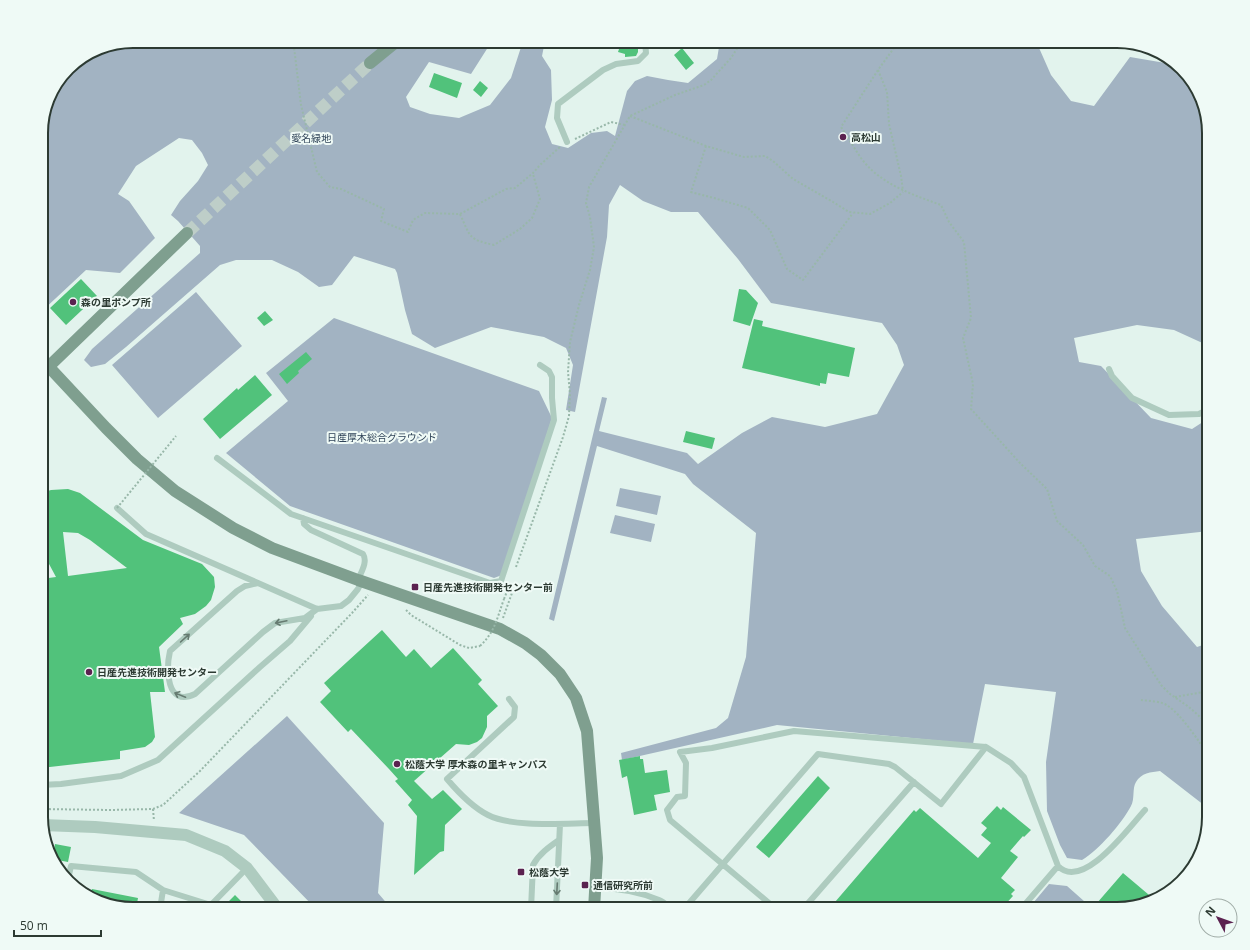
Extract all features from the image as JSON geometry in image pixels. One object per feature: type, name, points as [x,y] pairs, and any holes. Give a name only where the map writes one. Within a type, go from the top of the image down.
[{"type":"street","points":[[370,63],[388,48]]},
{"type":"street","points":[[48,367],[187,233]]},
{"type":"street","points":[[48,373],[137,459],[175,491],[233,528],[272,548],[360,581],[500,629],[525,643],[541,655],[560,674],[576,698],[587,731],[597,858],[595,902]]},
{"type":"street","points":[[48,824],[186,835],[225,851],[247,868],[273,902]]},
{"type":"lane","points":[[567,142],[557,118],[558,104],[603,70],[616,64],[638,61],[646,54],[646,48]]},
{"type":"lane","points":[[218,458],[292,514],[490,583],[501,581],[554,420],[552,376],[549,371],[540,365]]},
{"type":"lane","points":[[1109,369],[1112,376],[1132,398],[1169,415],[1199,414],[1202,412]]},
{"type":"lane","points":[[117,508],[146,534],[317,609]]},
{"type":"lane","points":[[258,583],[245,586],[237,591],[170,651],[169,670],[171,690],[177,696],[187,698],[194,694],[275,623],[305,618],[317,609],[341,606],[349,600],[358,589],[365,561],[363,554],[311,530],[304,524],[303,518]]},
{"type":"lane","points":[[48,785],[121,776],[158,760],[290,641],[317,609]]},
{"type":"lane","points":[[509,699],[515,707],[514,717],[447,779],[461,795],[488,815],[508,822],[560,824],[595,823]]},
{"type":"lane","points":[[768,902],[670,820],[667,810],[677,797],[685,796],[686,763],[680,752],[712,748],[794,731],[986,747],[1011,763],[1024,778],[1058,866],[1063,871],[1073,872],[1096,862],[1145,810]]},
{"type":"lane","points":[[690,902],[818,754],[889,764],[896,767],[941,804],[986,747]]},
{"type":"lane","points":[[809,902],[914,782]]},
{"type":"lane","points":[[556,902],[560,824]]},
{"type":"lane","points":[[531,902],[533,865],[536,859],[543,852],[559,840]]},
{"type":"lane","points":[[69,873],[71,866],[136,872],[163,890],[195,902]]},
{"type":"lane","points":[[1027,902],[1058,866]]},
{"type":"lane","points":[[214,902],[247,868]]},
{"type":"lane","points":[[596,888],[611,888],[643,895],[663,902]]},
{"type":"lane","points":[[161,902],[163,890]]},
{"type":"path","points":[[294,48],[301,105],[317,172],[330,187],[341,189],[384,209],[381,221],[408,232],[413,220],[425,213],[460,214],[506,189],[515,188],[534,173],[549,156],[567,142],[610,122],[625,125]]},
{"type":"path","points":[[570,352],[570,342],[578,306],[590,270],[594,247],[590,217],[586,203],[589,187],[630,116],[675,95],[704,85],[711,80],[737,48]]},
{"type":"path","points":[[894,48],[841,127],[862,159],[877,175],[903,191],[941,205],[949,222],[964,242],[971,318],[963,338],[973,384],[971,409],[1020,463],[1047,489],[1057,521],[1083,545],[1095,566],[1110,576],[1117,591],[1125,628],[1162,685],[1175,698],[1189,707],[1202,719]]},
{"type":"path","points":[[878,70],[887,92],[889,124],[903,191]]},
{"type":"path","points":[[630,116],[706,146],[744,157],[765,156],[773,161],[793,179],[849,212],[870,214],[890,203],[903,191]]},
{"type":"path","points":[[706,146],[691,192],[748,208],[770,230],[787,269],[803,280],[853,213]]},
{"type":"path","points":[[460,214],[470,236],[478,241],[494,245],[520,229],[532,218],[540,199],[534,173]]},
{"type":"path","points":[[117,508],[176,436]]},
{"type":"path","points":[[502,620],[512,593],[508,591]]},
{"type":"path","points":[[48,809],[138,809],[153,808],[163,804],[200,771],[370,593]]},
{"type":"path","points":[[403,606],[411,615],[460,645],[469,648],[480,646],[489,638],[504,599]]},
{"type":"path","points":[[1175,698],[1202,692]]},
{"type":"path","points":[[1141,700],[1167,705],[1176,713],[1202,745]]},
{"type":"green space","name":"愛名緑地","points":[[133,48],[488,48],[471,74],[429,62],[406,97],[410,107],[430,114],[459,118],[490,105],[511,78],[521,48],[544,48],[542,56],[551,70],[552,100],[545,127],[552,144],[568,148],[591,133],[607,131],[615,136],[627,91],[635,81],[647,76],[688,83],[717,59],[719,48],[1039,48],[1051,75],[1071,101],[1094,106],[1130,57],[1165,63],[1177,73],[1188,86],[1199,111],[1201,122],[1202,343],[1174,330],[1137,325],[1074,338],[1079,362],[1101,366],[1151,418],[1192,429],[1202,423],[1202,532],[1136,539],[1141,571],[1162,606],[1197,647],[1202,645],[1202,804],[1160,771],[1146,774],[1136,782],[1133,800],[1127,813],[1103,843],[1089,856],[1082,860],[1067,858],[1060,845],[1047,811],[1046,762],[1056,692],[985,684],[973,744],[777,725],[622,760],[621,753],[716,728],[728,718],[746,657],[756,533],[693,484],[685,474],[597,446],[554,621],[549,619],[602,397],[607,398],[599,431],[687,453],[698,464],[742,433],[772,417],[825,427],[877,414],[904,365],[897,345],[882,323],[771,303],[738,259],[698,212],[671,212],[643,201],[620,185],[609,205],[607,237],[575,412],[566,410],[573,365],[566,348],[544,337],[491,327],[435,348],[412,334],[395,269],[354,256],[332,285],[319,287],[298,272],[272,260],[236,260],[220,265],[105,364],[91,367],[84,360],[92,349],[200,253],[200,246],[171,215],[180,201],[198,181],[208,165],[202,153],[192,140],[179,138],[136,166],[118,194],[129,201],[155,238],[120,273],[86,270],[48,305],[48,128],[51,111],[59,91],[66,81],[77,69],[91,59],[111,51]]},
{"type":"green space","points":[[196,292],[242,346],[158,418],[112,365]]},
{"type":"green space","name":"日産厚木総合グラウンド","points":[[334,318],[539,391],[552,418],[502,575],[494,578],[290,506],[226,453],[288,401],[266,373]]},
{"type":"green space","points":[[620,488],[661,496],[657,515],[616,506]]},
{"type":"green space","points":[[615,515],[655,524],[651,542],[610,533]]},
{"type":"green space","points":[[287,716],[384,823],[378,893],[386,902],[309,902],[244,835],[179,813]]},
{"type":"green space","points":[[1049,884],[1067,886],[1085,902],[1034,902]]},
{"type":"building","points":[[619,48],[638,48],[636,56],[625,57],[625,54],[618,52]]},
{"type":"building","points":[[682,48],[694,63],[686,70],[674,55]]},
{"type":"building","points":[[434,73],[462,83],[457,98],[429,87]]},
{"type":"building","points":[[480,81],[488,88],[481,97],[473,90]]},
{"type":"building","name":"森の里ポンプ所","points":[[81,279],[97,296],[66,325],[50,308]]},
{"type":"building","points":[[739,289],[746,290],[758,303],[750,326],[733,321]]},
{"type":"building","points":[[265,311],[273,320],[264,326],[257,318]]},
{"type":"building","points":[[754,319],[763,321],[762,326],[855,348],[849,377],[828,373],[826,384],[820,383],[820,386],[742,368]]},
{"type":"building","points":[[306,352],[312,359],[298,371],[299,373],[287,384],[279,374]]},
{"type":"building","points":[[255,375],[272,395],[220,439],[203,419],[237,388],[238,390]]},
{"type":"building","points":[[686,431],[715,438],[712,449],[683,442]]},
{"type":"building","name":"日産先進技術開発センター","points":[[68,489],[80,493],[143,540],[202,564],[214,577],[215,587],[211,600],[206,606],[195,614],[180,618],[183,624],[159,647],[165,692],[150,692],[155,737],[152,742],[145,747],[120,751],[120,759],[48,767],[48,578],[56,577],[48,562],[48,491]],"holes":[[[63,532],[78,533],[90,540],[127,568],[68,576]]]},
{"type":"building","points":[[382,630],[406,657],[414,649],[431,668],[453,648],[482,680],[478,684],[498,706],[487,716],[487,727],[482,738],[469,745],[456,744],[414,781],[432,799],[443,790],[462,809],[445,825],[444,851],[440,852],[414,875],[417,816],[408,805],[412,800],[395,781],[398,779],[389,769],[351,729],[348,732],[320,702],[331,691],[324,683]]},
{"type":"building","points":[[640,756],[640,759],[643,759],[645,773],[667,770],[670,792],[654,795],[657,810],[634,815],[627,776],[622,778],[619,760]]},
{"type":"building","points":[[818,776],[830,788],[769,858],[756,847]]},
{"type":"building","points":[[997,806],[1001,810],[1003,807],[1031,830],[1024,837],[1023,836],[1010,851],[1018,857],[1001,878],[1015,890],[1011,894],[1013,896],[1007,902],[835,902],[914,810],[916,812],[920,808],[978,858],[991,843],[981,835],[987,828],[981,823]]},
{"type":"building","points":[[55,844],[71,847],[68,862],[60,861],[54,847]]},
{"type":"building","points":[[1123,873],[1149,895],[1128,901],[1098,902]]},
{"type":"building","points":[[92,889],[138,898],[137,902],[111,899],[91,891]]},
{"type":"building","points":[[235,895],[242,902],[228,902]]},
{"type":"tunnel","points":[[187,233],[370,63]]},
{"type":"place","name":"高松山","points":[[843,137]]},
{"type":"place","name":"森の里ポンプ所","points":[[73,302]]},
{"type":"place","name":"日産先進技術開発センター前","points":[[415,587]]},
{"type":"place","name":"日産先進技術開発センター","points":[[89,672]]},
{"type":"place","name":"松蔭大学 厚木森の里キャンパス","points":[[397,764]]},
{"type":"place","name":"松蔭大学","points":[[521,872]]},
{"type":"place","name":"通信研究所前","points":[[585,885]]}]
